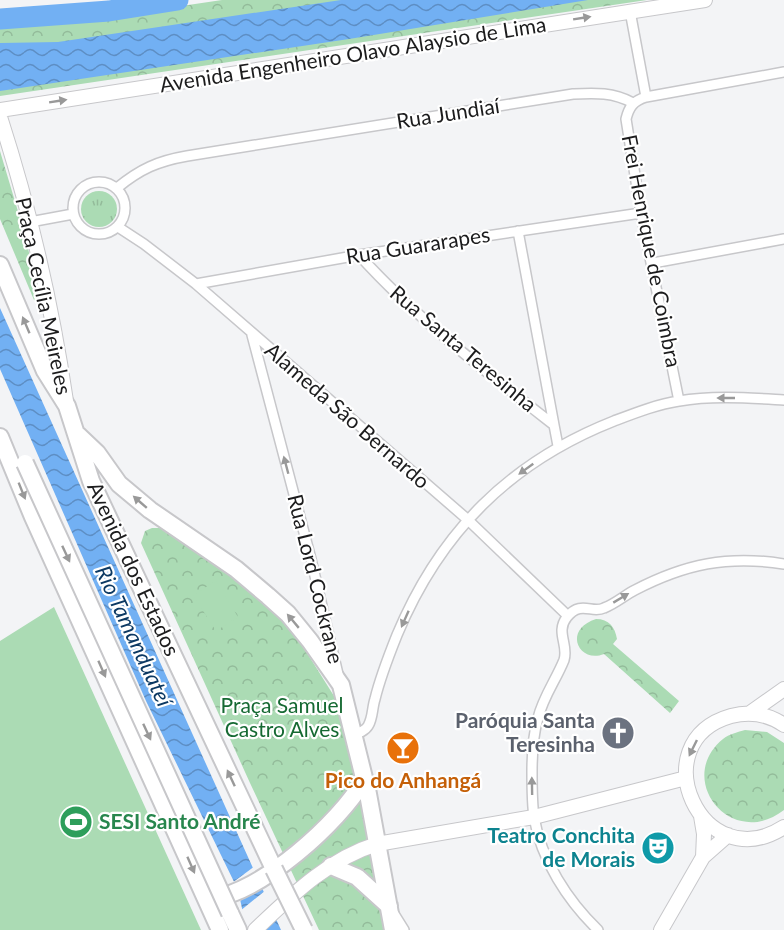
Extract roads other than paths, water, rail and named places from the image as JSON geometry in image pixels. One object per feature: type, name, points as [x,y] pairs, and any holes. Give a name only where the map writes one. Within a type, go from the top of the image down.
[{"type":"highway","name":"Avenida dos Estados","points":[[0,265],[45,370],[66,406],[78,435],[91,481],[304,930]]},
{"type":"highway","points":[[0,424],[25,463],[238,930]]},
{"type":"highway","points":[[78,435],[97,453],[119,484],[150,510],[236,569],[277,604],[310,641],[341,685]]},
{"type":"highway","points":[[0,436],[33,517],[220,930]]},
{"type":"highway","name":"Rua Lord Cockrane","points":[[341,685],[364,780],[393,930]]},
{"type":"highway","points":[[206,900],[229,895],[280,867],[342,812],[364,780]]},
{"type":"highway","points":[[332,866],[357,877],[389,906]]},
{"type":"main road","name":"Avenida Engenheiro Olavo Alaysio de Lima","points":[[0,110],[705,0]]},
{"type":"main road","name":"Praça Cecília Meireles","points":[[0,117],[30,222],[58,350],[66,406]]},
{"type":"main road","points":[[750,713],[784,688]]},
{"type":"main road","points":[[784,725],[769,717],[750,713],[728,717],[705,731],[690,753],[686,778],[690,798],[701,816],[713,827],[728,835],[755,837],[767,835],[784,826]]},
{"type":"main road","points":[[255,930],[292,894],[332,866],[377,844],[534,817],[686,778]]},
{"type":"main road","points":[[701,816],[704,834],[703,857]]},
{"type":"main road","points":[[661,930],[703,857],[728,835]]},
{"type":"street","points":[[630,11],[646,97]]},
{"type":"street","points":[[633,103],[646,97],[784,72]]},
{"type":"street","name":"Rua Jundiaí","points":[[117,188],[131,176],[150,165],[168,159],[573,94],[605,93],[616,95],[633,103]]},
{"type":"street","name":"Frei Henrique de Coimbra","points":[[633,103],[626,119],[641,213],[653,263],[679,400]]},
{"type":"street","points":[[96,182],[110,184],[117,188],[122,195],[126,211],[118,226],[104,234],[88,232],[81,228],[73,214],[74,200],[82,188],[96,182]]},
{"type":"street","name":"Rua Guararapes","points":[[196,284],[359,255],[641,213]]},
{"type":"street","points":[[30,222],[73,214]]},
{"type":"street","name":"Alameda São Bernardo","points":[[118,226],[196,284],[467,519],[568,616]]},
{"type":"street","points":[[518,231],[554,425]]},
{"type":"street","points":[[653,263],[784,239]]},
{"type":"street","name":"Rua Santa Teresinha","points":[[359,255],[388,287],[458,350],[554,425],[558,446]]},
{"type":"street","name":"Rua Lord Cockrane","points":[[252,334],[341,685]]},
{"type":"street","points":[[353,735],[368,726],[375,698],[397,637],[410,605],[433,564],[467,519],[497,491],[558,446],[633,414],[679,400],[720,398],[784,400]]},
{"type":"street","points":[[598,930],[574,904],[558,880],[544,849],[534,817],[532,761],[536,726],[544,699],[564,658],[566,651],[562,630],[568,616],[581,608],[602,609],[651,582],[694,565],[743,560],[784,564]]},
{"type":"street","points":[[389,906],[404,930]]},
{"type":"water","points":[[341,0],[588,0],[349,39],[0,91],[0,43],[58,42]]},
{"type":"water","name":"Rio Tamanduateí","points":[[0,308],[281,930],[248,930],[238,890],[146,701],[0,369]]},
{"type":"waterway","points":[[0,19],[109,11],[178,0]]},
{"type":"place","name":"Paróquia Santa Teresinha","points":[[618,733]]},
{"type":"place","name":"Pico do Anhangá","points":[[403,748]]},
{"type":"place","name":"SESI Santo André","points":[[76,822]]},
{"type":"place","name":"Teatro Conchita de Morais","points":[[658,848]]},
{"type":"park label","name":"Praça Samuel Castro Alves","points":[[282,718]]}]
